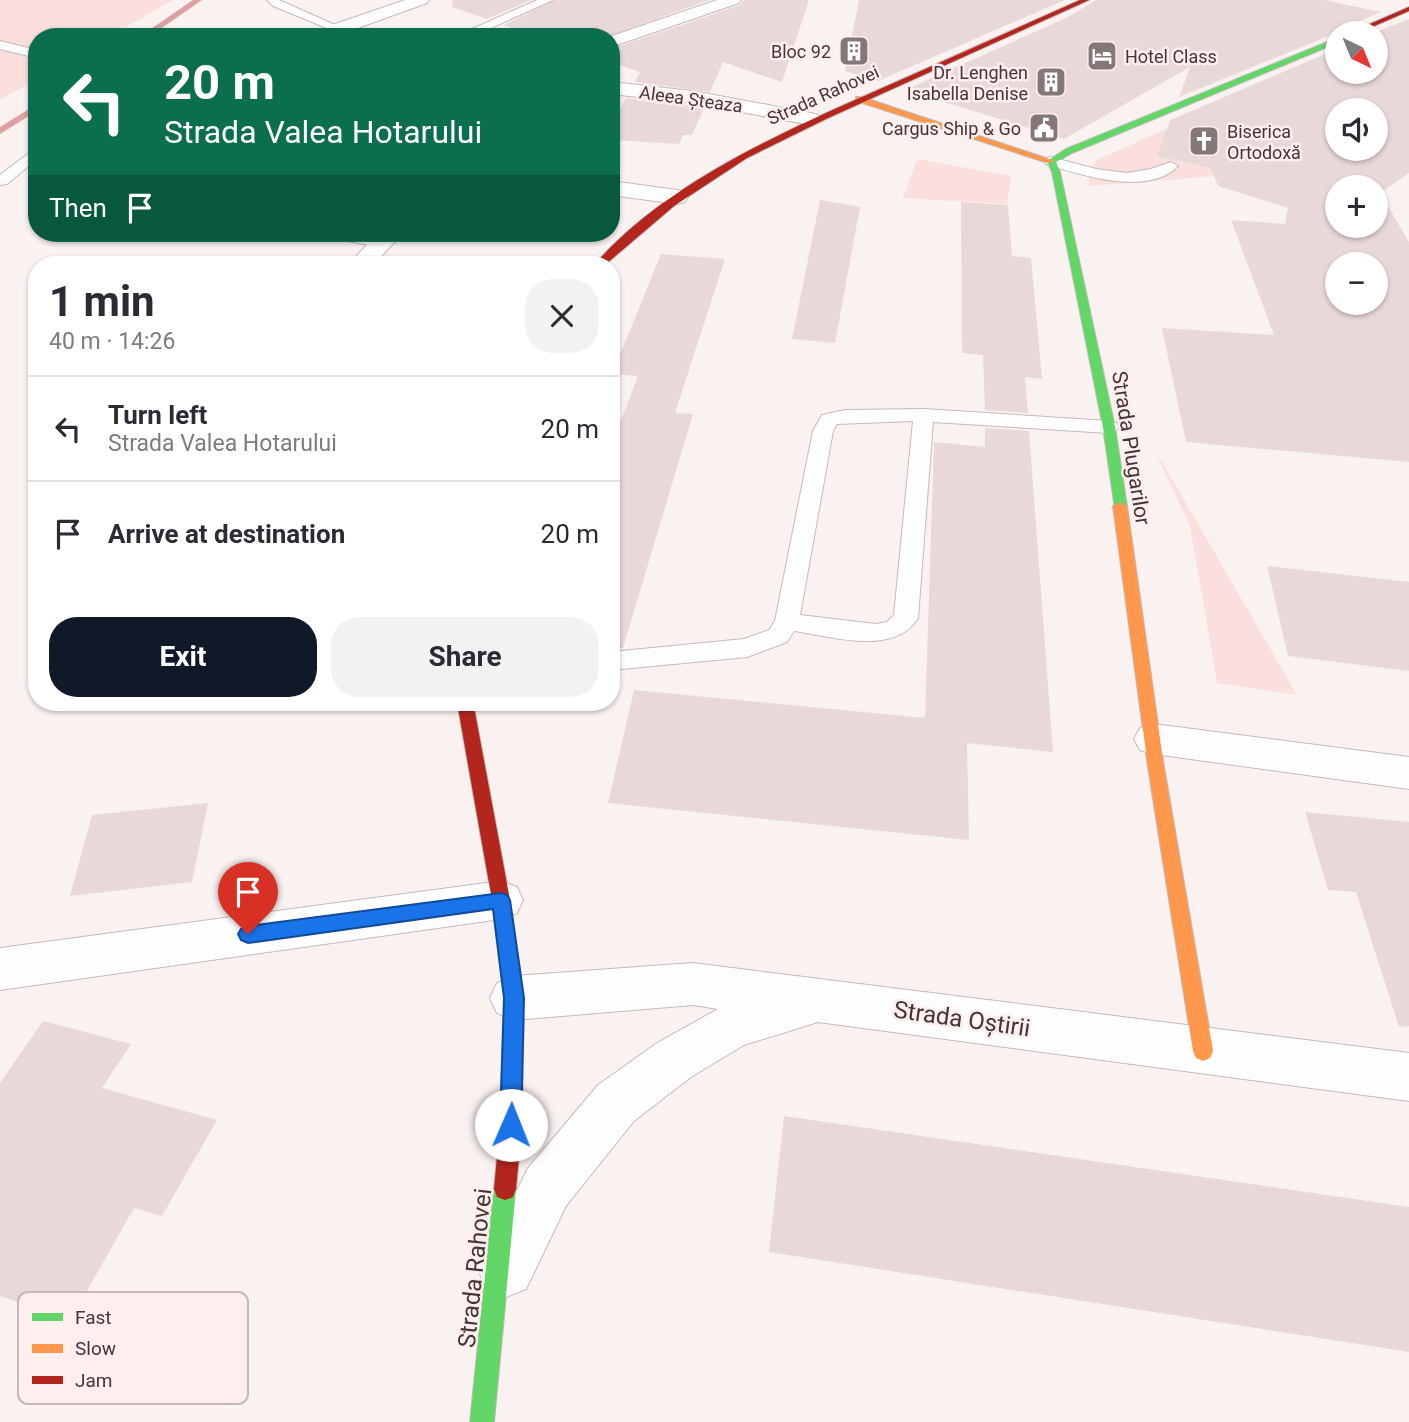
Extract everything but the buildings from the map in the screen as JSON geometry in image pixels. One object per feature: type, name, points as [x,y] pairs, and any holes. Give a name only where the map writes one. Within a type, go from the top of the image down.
[{"type":"street","points":[[357,28],[421,0]]},
{"type":"street","points":[[620,39],[733,0]]},
{"type":"street","name":"Strada Rahovei","points":[[609,256],[649,218],[734,159],[811,119],[1086,0]]},
{"type":"street","points":[[1381,21],[1409,9]]},
{"type":"street","points":[[859,99],[1051,161],[1325,45]]},
{"type":"street","name":"Aleea Șteaza","points":[[620,89],[693,97],[811,119]]},
{"type":"street","name":"Strada Plugarilor","points":[[1051,161],[1056,172],[1109,427],[1203,1051]]},
{"type":"street","points":[[620,189],[677,197]]},
{"type":"street","points":[[369,256],[382,242]]},
{"type":"street","name":"Strada Rahovei","points":[[467,711],[501,900],[514,998],[511,1125],[482,1422]]},
{"type":"street","points":[[1154,739],[1409,773]]},
{"type":"street","points":[[0,970],[501,900]]},
{"type":"street","name":"Strada Oștirii","points":[[514,998],[693,984],[1409,1077]]},
{"type":"street","points":[[497,1286],[547,1187],[616,1103],[674,1060],[733,1026],[820,1000]]},
{"type":"lane","points":[[275,2],[292,0]]},
{"type":"lane","points":[[481,28],[547,0]]},
{"type":"lane","points":[[275,2],[335,28]]},
{"type":"lane","points":[[0,44],[28,52]]},
{"type":"lane","points":[[2,181],[28,159]]},
{"type":"lane","points":[[1051,161],[1089,173],[1117,177],[1153,176],[1171,166]]},
{"type":"lane","points":[[620,660],[747,648],[778,636],[787,622],[823,430],[829,419],[845,416],[924,415],[1109,427]]},
{"type":"lane","points":[[787,622],[876,633],[895,629],[906,618],[924,415]]},
{"type":"shaded area","points":[[0,0],[173,0],[125,28],[28,28],[28,84],[0,100]]},
{"type":"shaded area","points":[[1203,113],[1230,175],[1089,186],[1089,173],[1096,160]]},
{"type":"shaded area","points":[[917,159],[1011,176],[1007,204],[903,198]]},
{"type":"shaded area","points":[[1154,448],[1297,695],[1217,683],[1190,526]]},
{"type":"waterway","points":[[156,28],[198,0]]},
{"type":"waterway","points":[[0,131],[28,113]]},
{"type":"traffic: fast","points":[[1051,161],[1069,151],[1325,45]]},
{"type":"traffic: fast","points":[[1051,161],[1056,172],[1109,427],[1120,506]]},
{"type":"traffic: fast","points":[[482,1422],[505,1189]]},
{"type":"traffic: slow","points":[[859,99],[1051,161]]},
{"type":"traffic: slow","points":[[1120,506],[1156,767],[1203,1051]]},
{"type":"traffic: jam","points":[[609,256],[670,204],[707,179],[783,136],[1086,0]]},
{"type":"traffic: jam","points":[[1381,21],[1409,9]]},
{"type":"traffic: jam","points":[[467,711],[501,900],[514,998],[511,1125],[505,1189]]},
{"type":"place","name":"Bloc 92","points":[[854,51]]},
{"type":"place","name":"Hotel Class","points":[[1102,56]]},
{"type":"place","name":"Dr. Lenghen Isabella Denise","points":[[1051,82]]},
{"type":"place","name":"Cargus Ship & Go","points":[[1044,128]]},
{"type":"place","name":"Biserica Ortodoxă","points":[[1204,141]]},
{"type":"route","points":[[248,934],[501,900],[514,998],[511,1125]]}]
